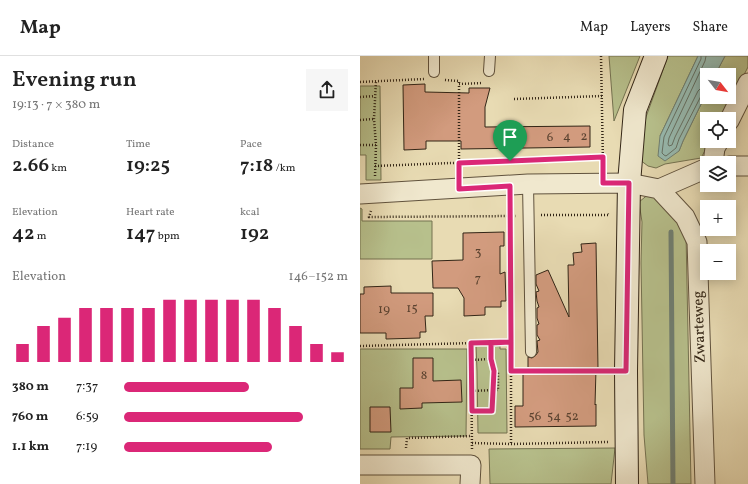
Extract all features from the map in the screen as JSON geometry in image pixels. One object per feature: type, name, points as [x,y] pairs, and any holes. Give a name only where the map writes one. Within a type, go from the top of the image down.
[{"type":"main road","points":[[627,484],[626,371],[629,183],[635,110],[656,56]]},
{"type":"street","points":[[734,112],[748,83]]},
{"type":"street","points":[[736,166],[748,166]]},
{"type":"street","points":[[367,194],[519,185],[603,183],[629,183],[659,189],[700,171]]},
{"type":"street","name":"Zwarteweg","points":[[659,189],[686,217],[697,242],[705,484]]},
{"type":"street","points":[[360,466],[471,465],[470,484]]},
{"type":"lane","points":[[434,56],[434,75]]},
{"type":"lane","points":[[489,71],[490,56]]},
{"type":"lane","points":[[519,185],[529,216],[531,352]]},
{"type":"path","points":[[376,81],[374,119],[376,145],[375,166],[367,194],[369,217],[609,215],[603,183],[601,56]]},
{"type":"path","points":[[459,84],[487,83],[489,71]]},
{"type":"path","points":[[360,82],[434,75],[459,81],[459,189]]},
{"type":"path","points":[[360,97],[375,96]]},
{"type":"path","points":[[514,99],[602,96]]},
{"type":"path","points":[[360,120],[374,119]]},
{"type":"path","points":[[360,145],[376,145]]},
{"type":"path","points":[[375,166],[603,157]]},
{"type":"path","points":[[512,444],[511,216],[519,185]]},
{"type":"path","points":[[360,346],[511,342]]},
{"type":"path","points":[[471,343],[471,465]]},
{"type":"path","points":[[472,391],[498,390],[498,371],[494,371],[491,359],[491,343]]},
{"type":"path","points":[[472,360],[491,359]]},
{"type":"path","points":[[511,371],[626,371]]},
{"type":"path","points":[[472,411],[492,411],[493,390]]},
{"type":"path","points":[[405,454],[406,438],[472,436]]},
{"type":"path","points":[[472,442],[512,444],[626,442]]},
{"type":"green space","points":[[609,56],[640,56],[614,121]]},
{"type":"green space","points":[[668,56],[698,56],[660,136],[679,151],[701,104],[729,104],[725,112],[700,112],[700,148],[706,148],[700,158],[665,164],[656,168],[648,166],[640,160],[646,117]]},
{"type":"green space","points":[[725,56],[748,56],[748,67],[736,90],[736,68],[719,68]]},
{"type":"green space","points":[[360,86],[380,86],[381,180],[366,180],[366,155],[360,155]]},
{"type":"green space","points":[[650,193],[664,200],[686,234],[691,484],[648,484],[644,435],[641,263],[642,222],[639,202]]},
{"type":"green space","points":[[360,208],[362,209],[362,221],[432,221],[432,259],[360,259]]},
{"type":"green space","points":[[476,345],[500,346],[500,349],[506,349],[507,433],[478,433]]},
{"type":"green space","points":[[360,349],[467,349],[466,436],[391,437],[390,449],[360,449]]},
{"type":"green space","points":[[615,448],[611,484],[490,484],[489,449]]},
{"type":"water","points":[[698,56],[725,56],[719,68],[700,68],[701,104],[679,151],[665,161],[658,156],[660,136]]},
{"type":"building","points":[[425,84],[425,92],[469,93],[469,88],[490,88],[485,107],[485,127],[590,126],[590,147],[461,149],[461,141],[426,141],[426,149],[404,150],[403,85]]},
{"type":"building","points":[[504,232],[504,246],[500,246],[500,274],[505,272],[506,301],[501,301],[501,307],[485,307],[485,315],[464,316],[464,298],[458,288],[433,288],[432,261],[463,260],[463,233]]},
{"type":"building","points":[[596,243],[598,369],[596,369],[596,426],[515,427],[515,406],[523,406],[523,374],[528,374],[528,357],[532,358],[536,355],[538,352],[537,341],[540,340],[537,335],[537,325],[539,324],[537,318],[537,308],[539,307],[536,292],[539,291],[536,284],[536,275],[548,270],[569,317],[568,265],[574,265],[573,253],[582,252],[581,244]]},
{"type":"building","points":[[391,286],[391,293],[433,293],[433,316],[425,316],[426,332],[420,332],[420,338],[386,339],[386,333],[360,333],[360,294],[364,294],[364,287]]},
{"type":"building","points":[[413,358],[433,358],[433,381],[461,380],[462,402],[422,403],[422,408],[400,409],[400,388],[413,388]]},
{"type":"building","points":[[370,407],[390,407],[391,432],[370,432]]},
{"type":"waterway","points":[[671,232],[673,484]]},
{"type":"route","points":[[510,161],[459,163],[459,189],[510,186],[511,342],[471,343],[472,411],[492,411],[494,371],[491,359],[491,343],[511,342],[511,371],[626,371],[629,183],[603,183],[603,157],[510,161]]}]
